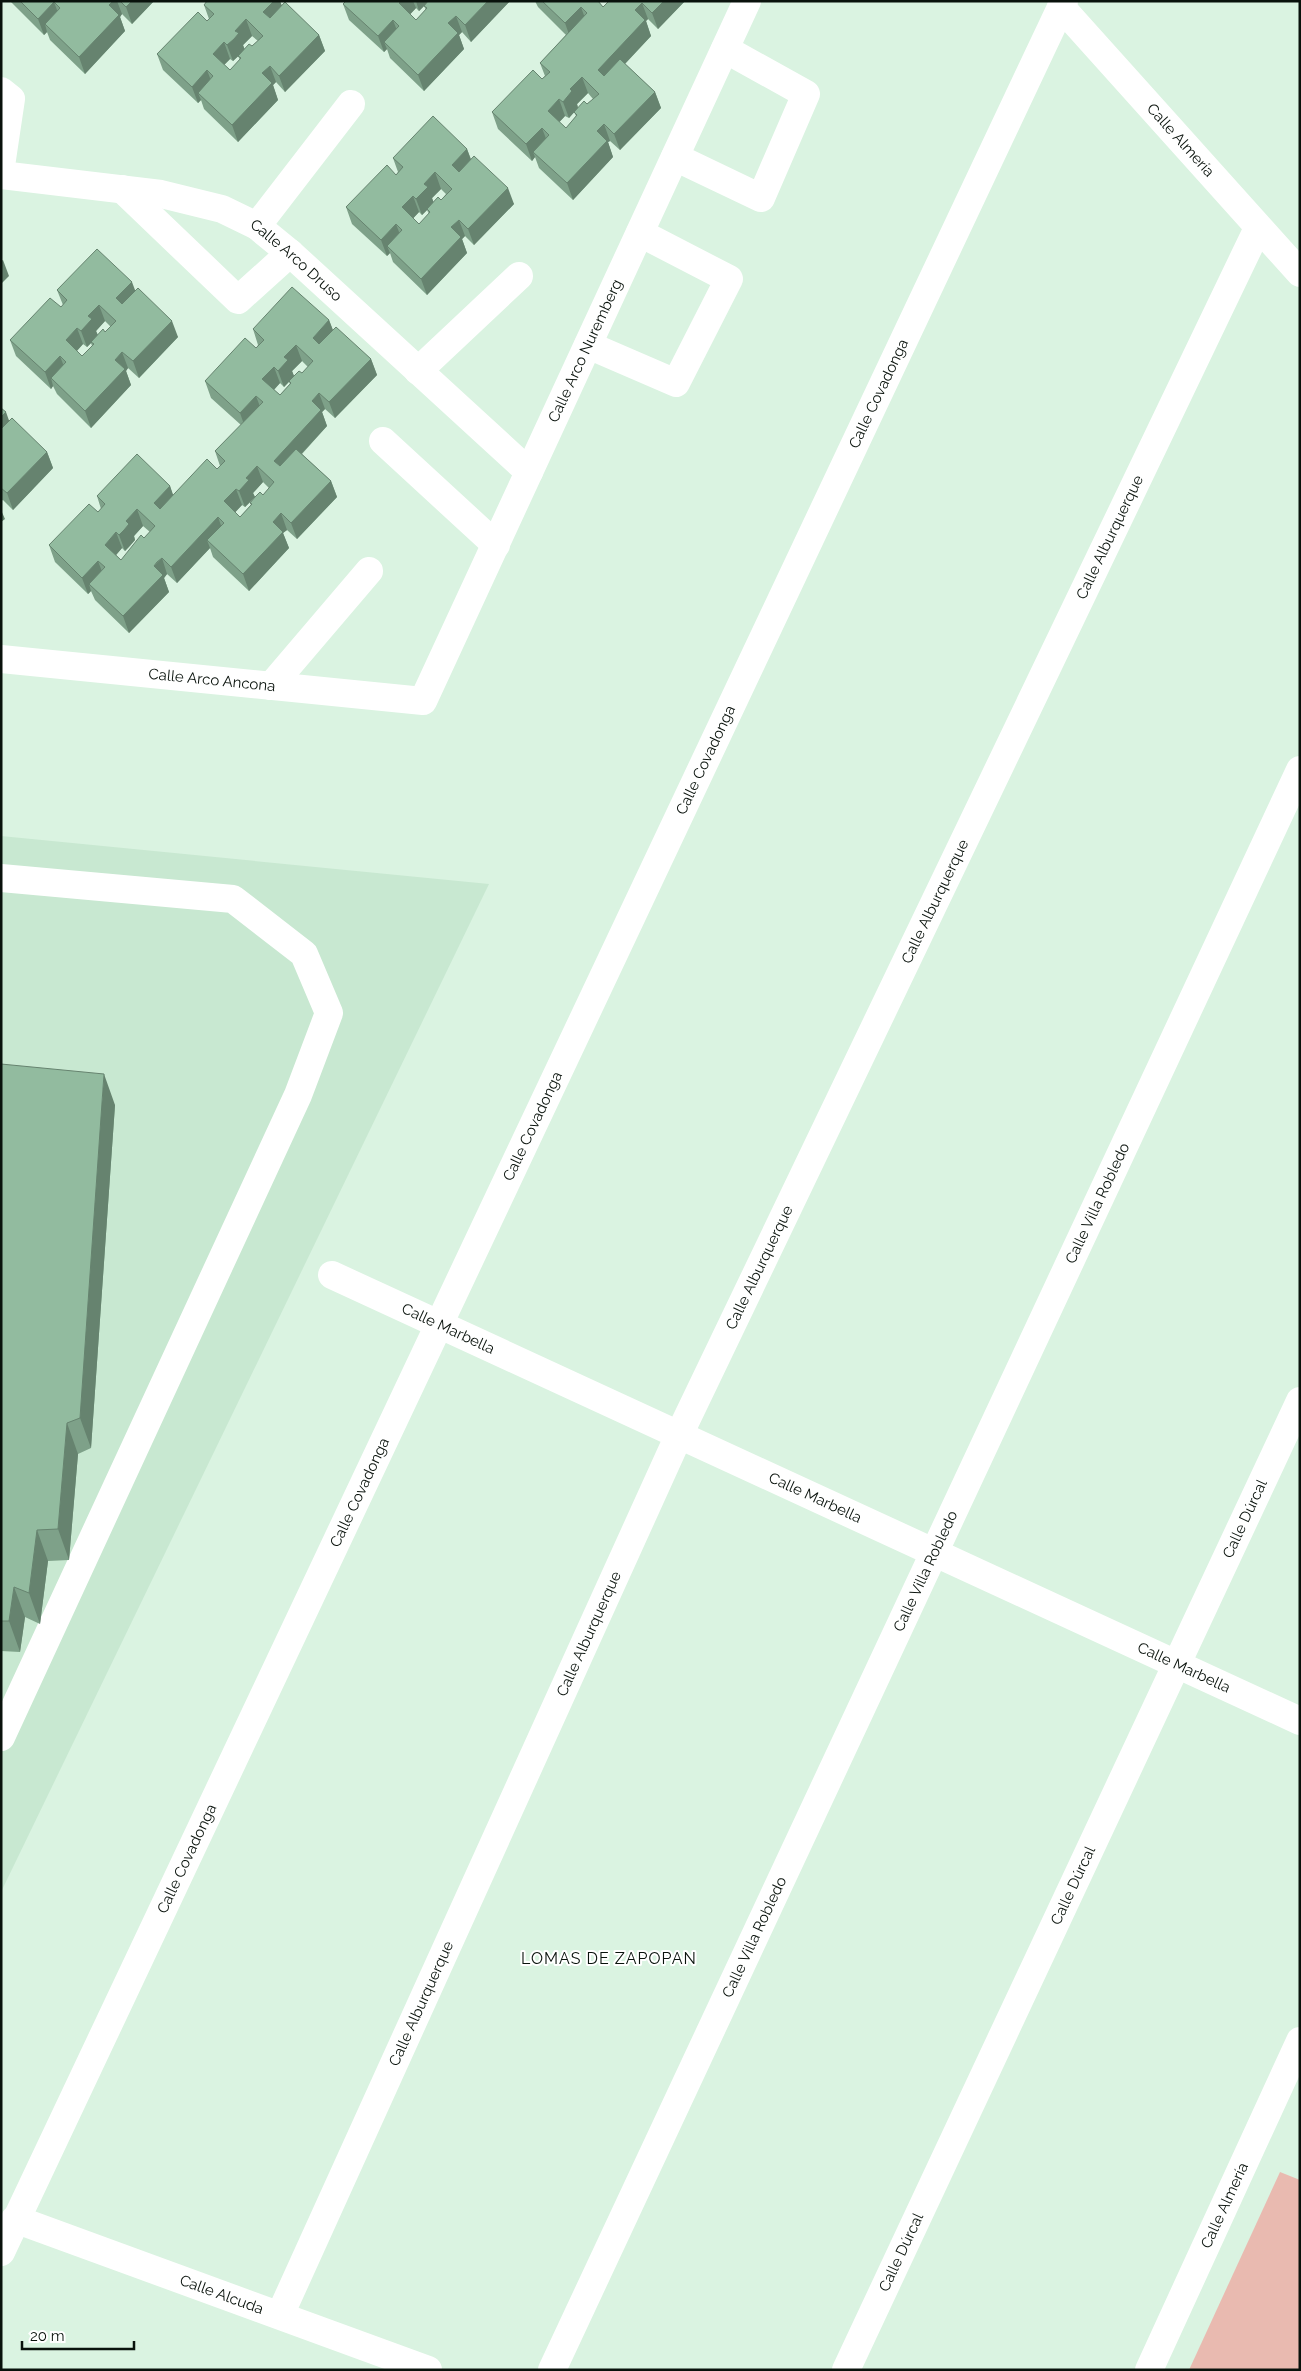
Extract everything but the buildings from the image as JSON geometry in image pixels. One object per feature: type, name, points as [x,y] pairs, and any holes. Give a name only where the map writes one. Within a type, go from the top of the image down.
[{"type":"street","name":"Calle Arco Nuremberg","points":[[423,701],[747,1]]},
{"type":"street","name":"Calle Almería","points":[[1063,4],[1258,228],[1300,273]]},
{"type":"street","name":"Calle Covadonga","points":[[1,2252],[1063,4]]},
{"type":"street","points":[[675,157],[761,198],[806,94],[725,49]]},
{"type":"street","points":[[1,90],[11,99],[1,166]]},
{"type":"street","points":[[257,226],[350,104]]},
{"type":"street","name":"Calle Arco Druso","points":[[1,174],[161,194],[222,209],[257,226],[290,253],[529,472]]},
{"type":"street","points":[[122,189],[238,300],[290,253]]},
{"type":"street","name":"Calle Alburquerque","points":[[280,2315],[678,1435],[1258,228]]},
{"type":"street","points":[[588,345],[676,384],[729,279],[640,233]]},
{"type":"street","points":[[418,370],[519,276]]},
{"type":"street","points":[[383,441],[496,544]]},
{"type":"street","points":[[271,686],[368,571]]},
{"type":"street","name":"Calle Arco Ancona","points":[[1,659],[423,701]]},
{"type":"street","name":"Calle Villa Robledo","points":[[552,2370],[1300,770]]},
{"type":"street","points":[[1,878],[233,899],[304,954],[329,1013],[298,1096],[1,1737]]},
{"type":"street","name":"Calle Marbella","points":[[332,1275],[1300,1721]]},
{"type":"street","name":"Calle Dúrcal","points":[[846,2370],[1175,1664],[1300,1401]]},
{"type":"street","name":"Calle Almería","points":[[1149,2370],[1300,2041]]},
{"type":"street","name":"Calle Alcuda","points":[[15,2219],[428,2370]]},
{"type":"shaded area","points":[[1,836],[489,884],[1,1892]]},
{"type":"shaded area","points":[[1280,2172],[1300,2180],[1300,2370],[1189,2370]]},
{"type":"district","name":"LOMAS DE ZAPOPAN","points":[[609,1958]]}]
